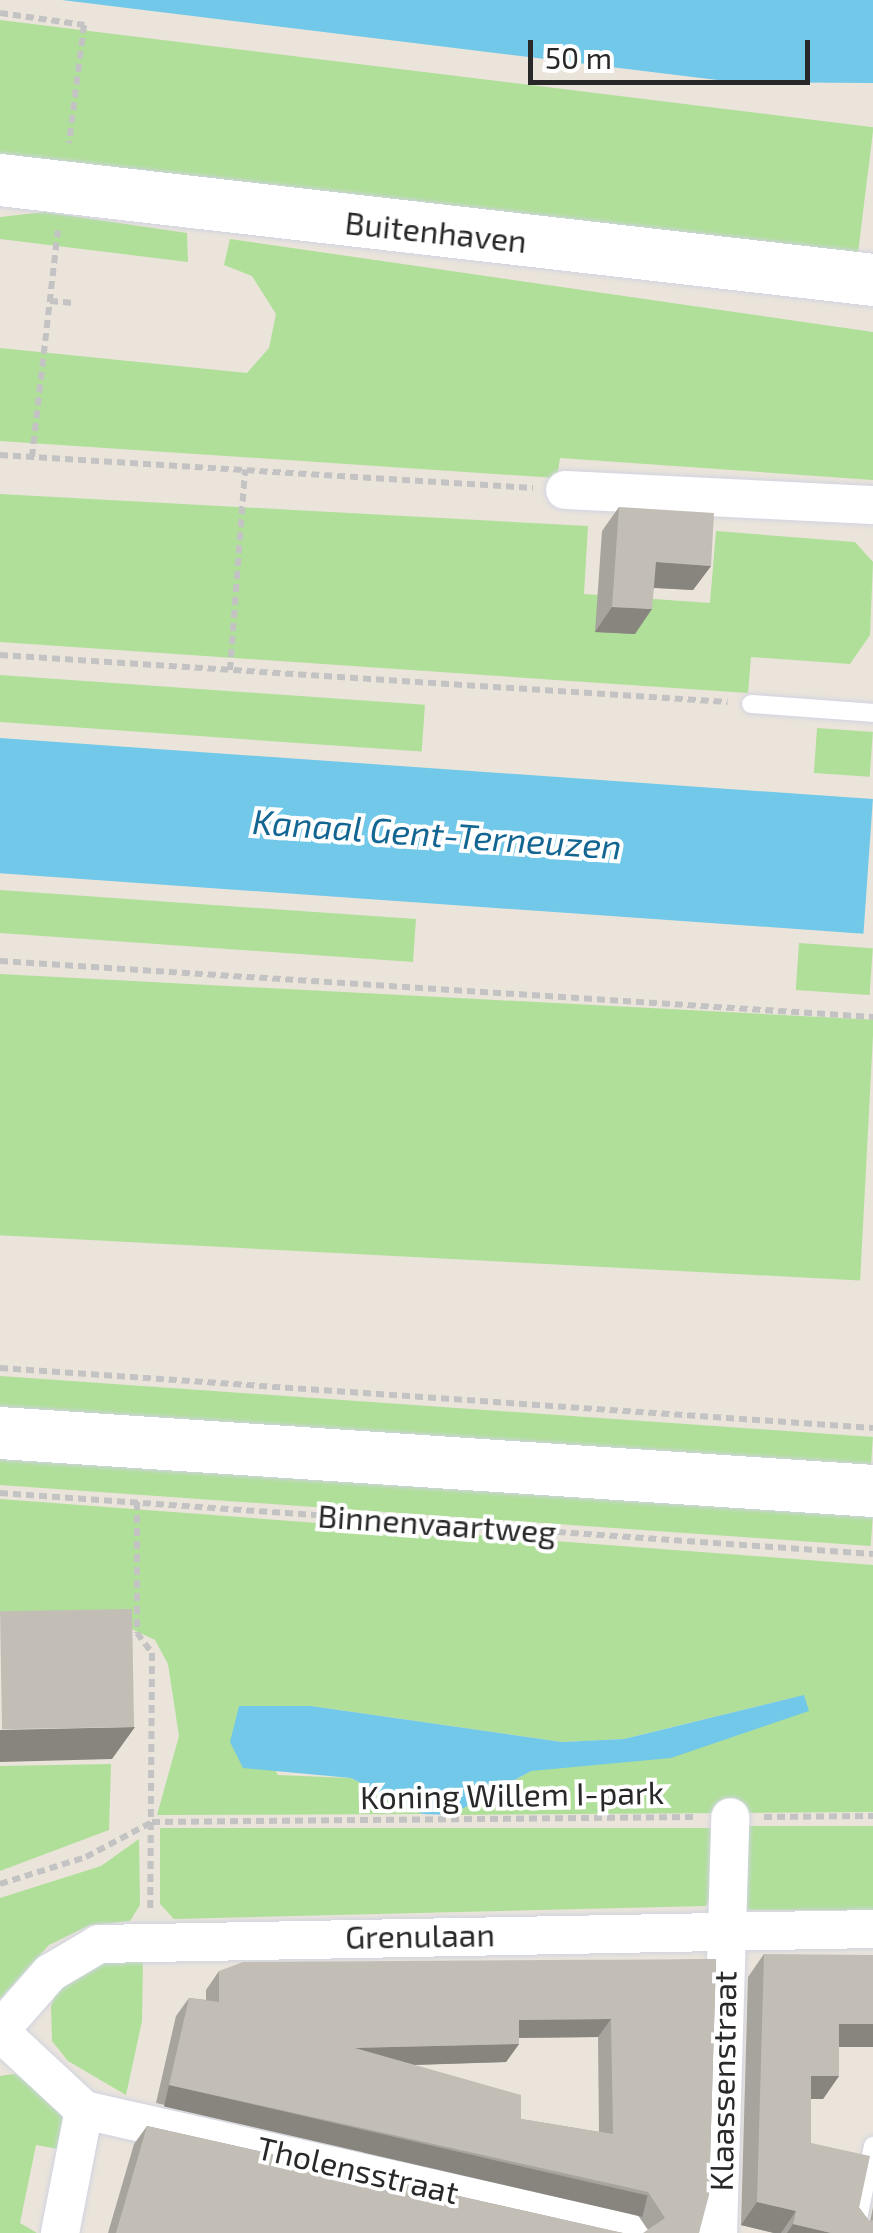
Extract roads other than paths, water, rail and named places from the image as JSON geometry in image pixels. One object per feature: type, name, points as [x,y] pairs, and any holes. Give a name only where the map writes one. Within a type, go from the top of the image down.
[{"type":"main road","name":"Buitenhaven","points":[[0,180],[64,182],[873,280]]},
{"type":"main road","name":"Binnenvaartweg","points":[[0,1433],[873,1491]]},
{"type":"street","points":[[565,490],[873,505]]},
{"type":"street","name":"Klaassenstraat","points":[[718,2233],[730,1817]]},
{"type":"street","name":"Grenulaan","points":[[84,2110],[0,2031],[50,1973],[99,1944],[873,1929]]},
{"type":"street","points":[[60,2233],[84,2110]]},
{"type":"street","name":"Tholensstraat","points":[[84,2110],[630,2233]]},
{"type":"lane","points":[[751,704],[873,713]]},
{"type":"lane","points":[[855,2233],[873,2146]]},
{"type":"water","points":[[62,0],[873,0],[873,83],[734,82]]},
{"type":"water","name":"Kanaal Gent-Terneuzen","points":[[0,738],[873,799],[863,934],[0,873]]},
{"type":"water","points":[[804,1695],[809,1711],[671,1758],[531,1771],[451,1815],[423,1814],[351,1778],[243,1768],[230,1742],[239,1706],[311,1706],[562,1742],[624,1739]]}]
